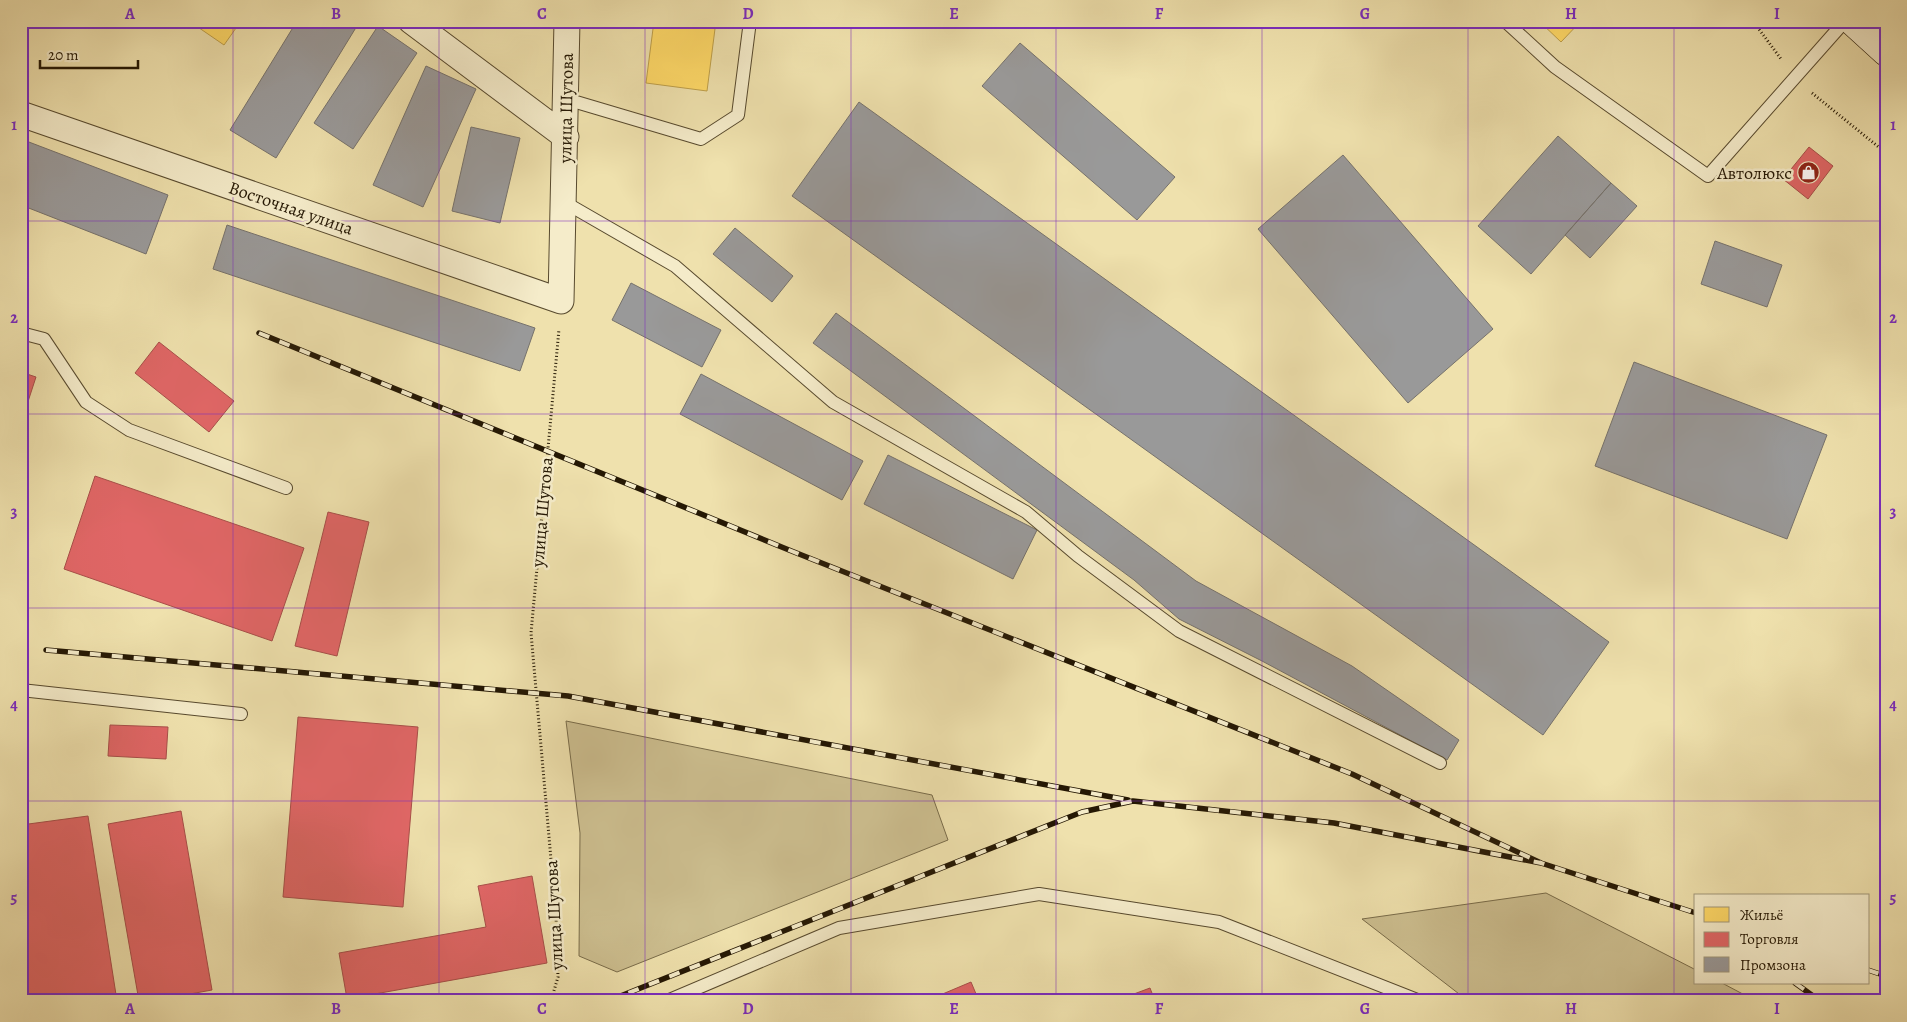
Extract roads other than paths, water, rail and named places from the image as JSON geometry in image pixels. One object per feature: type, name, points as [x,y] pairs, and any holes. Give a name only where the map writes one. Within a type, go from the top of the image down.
[{"type":"street","points":[[411,21],[566,137]]},
{"type":"street","name":"улица Шутова","points":[[562,302],[567,21]]},
{"type":"street","points":[[1852,21],[1886,52]]},
{"type":"street","name":"Восточная улица","points":[[21,114],[562,302]]},
{"type":"lane","points":[[566,99],[701,139],[738,115],[750,21]]},
{"type":"lane","points":[[1505,21],[1555,67],[1708,176],[1845,21]]},
{"type":"lane","points":[[564,202],[675,266],[833,402],[1026,512],[1078,556],[1179,631],[1440,763]]},
{"type":"lane","points":[[21,333],[44,339],[86,402],[129,430],[286,488]]},
{"type":"lane","points":[[21,690],[241,714]]},
{"type":"lane","points":[[667,1001],[839,928],[1038,894],[1219,922],[1420,1001]]},
{"type":"railway","points":[[259,333],[789,550],[1352,774],[1541,863]]},
{"type":"railway","points":[[46,650],[568,696],[1128,800]]},
{"type":"railway","points":[[608,1001],[1082,812],[1133,801],[1334,823],[1541,863],[1694,912]]},
{"type":"railway","points":[[1870,971],[1886,976]]},
{"type":"railway","points":[[1796,984],[1820,1001]]},
{"type":"railway","points":[[481,1001],[512,997],[593,1001]]},
{"type":"place","name":"Автолюкс","points":[[1808,173]]}]
